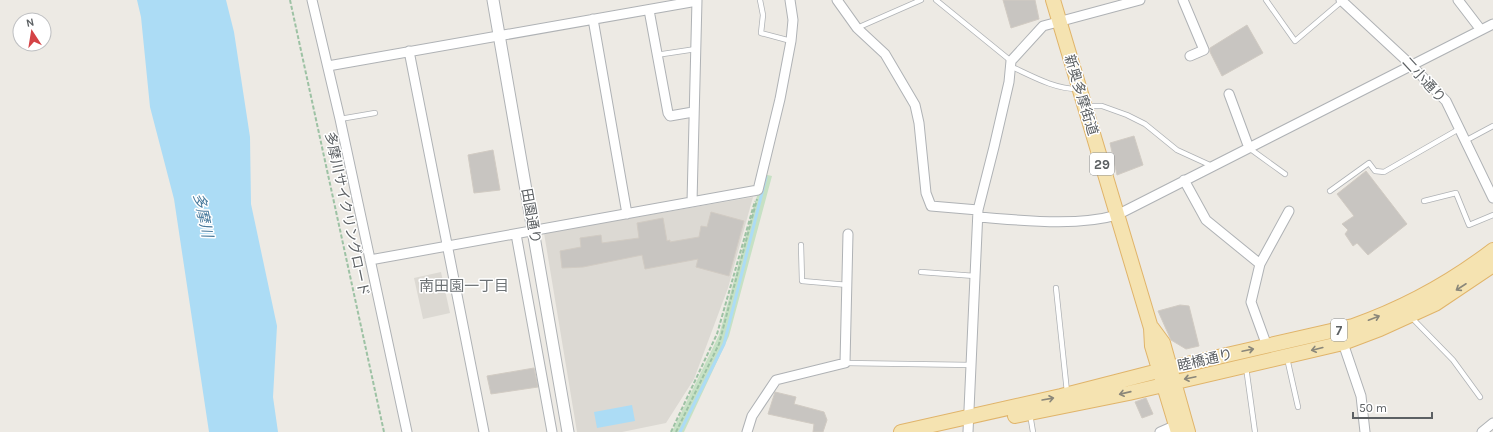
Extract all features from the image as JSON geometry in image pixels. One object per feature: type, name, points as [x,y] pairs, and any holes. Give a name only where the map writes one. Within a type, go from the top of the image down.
[{"type":"main road","name":"新奥多摩街道","points":[[1055,1],[1059,22],[1151,328],[1152,346],[1166,376],[1181,430]]},
{"type":"main road","name":"睦橋通り","points":[[940,432],[1166,376],[1267,346],[1330,333],[1390,312],[1440,286],[1493,250]]},
{"type":"main road","name":"睦橋通り","points":[[1166,376],[1246,365],[1343,343],[1410,316],[1435,304],[1493,265]]},
{"type":"main road","name":"睦橋通り","points":[[901,432],[969,424],[1029,412],[1068,400]]},
{"type":"street","points":[[312,0],[340,119],[407,432]]},
{"type":"street","name":"田園通り","points":[[493,0],[568,432]]},
{"type":"street","points":[[370,260],[758,190],[780,99],[791,41],[793,20],[790,0]]},
{"type":"street","points":[[837,0],[857,28],[885,54],[915,105],[919,123],[926,193],[931,206],[1030,221],[1101,220],[1117,215],[1493,24]]},
{"type":"street","points":[[969,424],[978,214],[1009,82],[1011,64],[1042,27],[1140,0]]},
{"type":"street","points":[[1183,0],[1204,50],[1190,56]]},
{"type":"street","points":[[1458,0],[1481,30]]},
{"type":"street","points":[[328,66],[697,1],[693,112],[692,202]]},
{"type":"street","name":"二小通り","points":[[1342,1],[1411,65],[1446,102],[1493,198]]},
{"type":"street","points":[[648,10],[668,113],[670,116],[693,112]]},
{"type":"street","points":[[592,19],[627,214]]},
{"type":"street","points":[[409,52],[484,432]]},
{"type":"street","points":[[1229,94],[1249,148]]},
{"type":"street","points":[[1184,180],[1206,220],[1260,264]]},
{"type":"street","points":[[1267,346],[1251,302],[1260,264],[1289,211]]},
{"type":"street","points":[[516,234],[552,432]]},
{"type":"street","points":[[747,432],[752,416],[776,380],[845,363],[848,234]]},
{"type":"street","points":[[1343,343],[1361,396],[1365,432]]},
{"type":"street","points":[[1482,432],[1493,423]]},
{"type":"street","points":[[1160,432],[1181,430]]},
{"type":"lane","points":[[760,0],[763,15],[761,33],[791,41]]},
{"type":"lane","points":[[857,28],[921,0]]},
{"type":"lane","points":[[936,0],[1011,64],[1056,86],[1066,89],[1079,89]]},
{"type":"lane","points":[[1266,0],[1295,41],[1342,1]]},
{"type":"lane","points":[[656,55],[696,49]]},
{"type":"lane","points":[[1084,106],[1102,106],[1133,118],[1145,124],[1177,150],[1214,166]]},
{"type":"lane","points":[[340,119],[375,113]]},
{"type":"lane","points":[[1465,141],[1493,126]]},
{"type":"lane","points":[[1330,191],[1369,163],[1375,171],[1384,172],[1459,129]]},
{"type":"lane","points":[[1249,148],[1285,174]]},
{"type":"lane","points":[[1424,200],[1456,193],[1469,225],[1493,215]]},
{"type":"lane","points":[[801,245],[802,282],[848,285]]},
{"type":"lane","points":[[921,272],[975,276]]},
{"type":"lane","points":[[1056,288],[1068,400]]},
{"type":"lane","points":[[1410,316],[1453,360],[1480,396]]},
{"type":"lane","points":[[1286,357],[1298,407]]},
{"type":"lane","points":[[845,363],[972,365]]},
{"type":"lane","points":[[1246,365],[1255,432]]},
{"type":"lane","points":[[1029,412],[1033,432]]},
{"type":"path","name":"多摩川サイクリングロード","points":[[290,0],[384,432]]},
{"type":"path","points":[[671,432],[717,334],[758,190]]},
{"type":"path","points":[[676,432],[719,344],[759,192],[758,190]]},
{"type":"shaded area","points":[[753,197],[728,288],[694,379],[666,423],[622,432],[577,432],[544,233]]},
{"type":"shaded area","points":[[441,272],[450,313],[423,319],[414,278]]},
{"type":"green space","points":[[763,174],[772,176],[729,336],[684,432],[672,432],[719,335]]},
{"type":"water","name":"多摩川","points":[[137,0],[226,0],[234,32],[250,137],[251,204],[277,326],[273,397],[278,432],[209,432],[174,199],[150,107],[141,17]]},
{"type":"water","points":[[632,405],[635,421],[597,428],[594,412]]},
{"type":"building","points":[[1003,0],[1035,0],[1039,19],[1011,28]]},
{"type":"building","points":[[1247,25],[1263,53],[1222,76],[1210,52],[1210,48]]},
{"type":"building","points":[[1134,136],[1143,165],[1117,175],[1110,143]]},
{"type":"building","points":[[493,150],[500,190],[474,193],[468,155]]},
{"type":"building","points":[[1366,171],[1407,224],[1368,255],[1357,243],[1353,246],[1345,234],[1348,230],[1342,224],[1354,216],[1337,194]]},
{"type":"building","points":[[711,212],[744,221],[729,276],[696,267],[698,259],[645,269],[642,255],[583,267],[562,268],[560,251],[581,247],[580,238],[601,235],[602,243],[639,238],[637,223],[663,218],[667,241],[670,240],[670,242],[699,237],[701,226],[707,227]]},
{"type":"building","points":[[1180,305],[1189,306],[1199,346],[1186,349],[1171,340],[1158,311]]},
{"type":"building","points":[[534,368],[538,387],[491,394],[487,376]]},
{"type":"building","points":[[775,392],[796,397],[794,404],[824,412],[827,420],[823,432],[813,432],[814,424],[768,414]]},
{"type":"building","points":[[1146,398],[1153,414],[1142,418],[1135,402]]},
{"type":"waterway","points":[[680,432],[724,344],[766,177]]},
{"type":"district","name":"南田園一丁目","points":[[464,286]]}]
